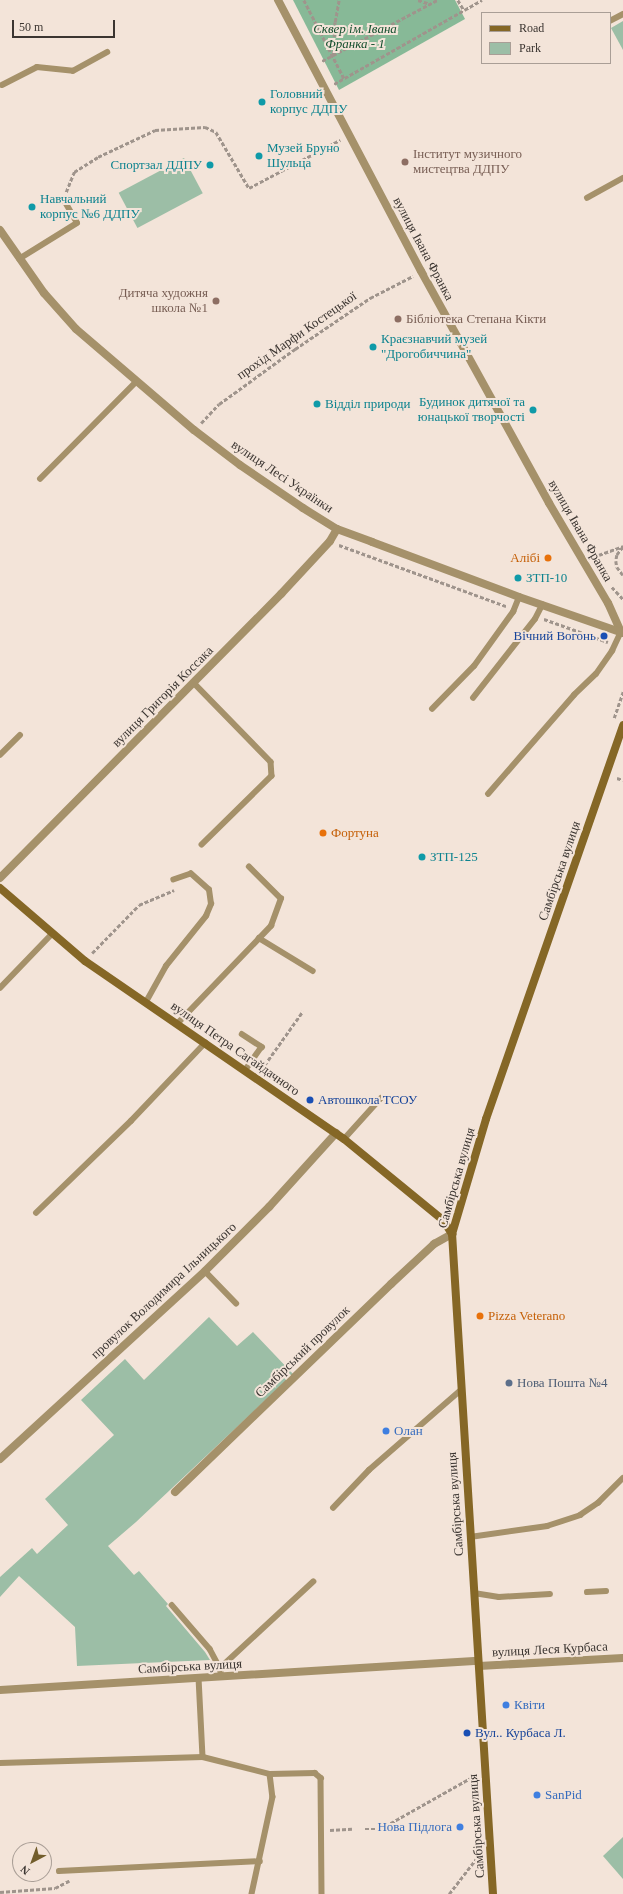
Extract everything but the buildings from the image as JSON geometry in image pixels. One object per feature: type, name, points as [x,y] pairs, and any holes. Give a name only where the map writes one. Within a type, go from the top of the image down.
[{"type":"main road","name":"Самбірська вулиця","points":[[493,1894],[452,1234],[486,1119],[623,725]]},
{"type":"main road","name":"вулиця Петра Сагайдачного","points":[[0,888],[52,934],[86,961],[344,1138],[443,1220],[452,1234]]},
{"type":"street","name":"вулиця Івана Франка","points":[[278,0],[421,271],[549,503],[608,603],[622,633]]},
{"type":"street","name":"вулиця Лесі Українки","points":[[1,234],[61,314],[136,382],[194,430],[240,465],[337,529],[519,597],[622,633]]},
{"type":"street","name":"вулиця Григорія Коссака","points":[[0,878],[194,683],[330,541],[337,529]]},
{"type":"street","name":"провулок Володимира Ільницького","points":[[0,1459],[204,1271],[269,1207],[336,1133]]},
{"type":"street","name":"Самбірський провулок","points":[[175,1492],[396,1279],[434,1244],[452,1234]]},
{"type":"street","name":"вулиця Леся Курбаса","points":[[478,1664],[623,1658]]},
{"type":"street","name":"Самбірська вулиця","points":[[0,1690],[478,1664]]},
{"type":"lane","points":[[611,20],[623,14]]},
{"type":"lane","points":[[0,84],[37,67],[73,71],[107,52]]},
{"type":"lane","points":[[587,198],[623,178]]},
{"type":"lane","points":[[19,259],[77,223],[63,199]]},
{"type":"lane","points":[[40,480],[136,382]]},
{"type":"lane","points":[[432,709],[474,666],[514,609],[519,597]]},
{"type":"lane","points":[[473,698],[537,616],[542,605]]},
{"type":"lane","points":[[488,794],[574,695],[596,674],[622,633]]},
{"type":"lane","points":[[194,683],[271,762],[272,776],[202,845]]},
{"type":"lane","points":[[0,755],[20,735]]},
{"type":"lane","points":[[177,1024],[271,926],[281,899],[249,867]]},
{"type":"lane","points":[[146,1002],[166,966],[206,916],[210,904],[209,890],[191,874],[174,880]]},
{"type":"lane","points":[[0,988],[52,934]]},
{"type":"lane","points":[[259,938],[313,972]]},
{"type":"lane","points":[[242,1034],[262,1048],[245,1071]]},
{"type":"lane","points":[[36,1213],[131,1121],[205,1043]]},
{"type":"lane","points":[[344,1138],[381,1098]]},
{"type":"lane","points":[[204,1271],[236,1303]]},
{"type":"lane","points":[[333,1508],[369,1470],[461,1390]]},
{"type":"lane","points":[[470,1537],[547,1526],[580,1515],[598,1503],[623,1478]]},
{"type":"lane","points":[[220,1668],[314,1582]]},
{"type":"lane","points":[[587,1592],[606,1592]]},
{"type":"lane","points":[[474,1593],[499,1597],[550,1594]]},
{"type":"lane","points":[[172,1605],[210,1649],[220,1668],[222,1677]]},
{"type":"lane","points":[[199,1678],[203,1757]]},
{"type":"lane","points":[[0,1763],[203,1757],[270,1774],[315,1773],[320,1775],[322,1894]]},
{"type":"lane","points":[[252,1894],[273,1797],[270,1774]]},
{"type":"lane","points":[[59,1871],[260,1861]]},
{"type":"path","points":[[304,0],[344,78]]},
{"type":"path","points":[[333,55],[335,22],[339,0]]},
{"type":"path","points":[[418,0],[430,4]]},
{"type":"path","points":[[313,66],[437,0]]},
{"type":"path","points":[[458,0],[464,10]]},
{"type":"path","points":[[325,89],[482,0]]},
{"type":"path","points":[[63,199],[74,172],[98,157],[155,130],[205,127],[216,132],[249,188],[341,139]]},
{"type":"path","name":"прохід Марфи Костецької","points":[[194,430],[219,404],[245,384],[370,298],[421,271]]},
{"type":"path","points":[[330,541],[514,609]]},
{"type":"path","points":[[591,558],[623,546]]},
{"type":"path","points":[[623,546],[617,555],[616,561],[617,567],[623,575]]},
{"type":"path","points":[[537,616],[615,644]]},
{"type":"path","points":[[617,778],[623,780]]},
{"type":"path","points":[[92,953],[139,905],[176,889]]},
{"type":"path","points":[[261,1070],[303,1011]]},
{"type":"path","points":[[365,1829],[380,1829],[474,1776]]},
{"type":"path","points":[[321,1830],[352,1829]]},
{"type":"path","points":[[449,1894],[479,1855]]},
{"type":"path","points":[[0,1892],[55,1888],[68,1881],[78,1870]]},
{"type":"green space","name":"Сквер ім. Івана Франка - 1","points":[[293,0],[455,0],[465,19],[339,90]]},
{"type":"green space","points":[[623,21],[623,50],[611,28]]},
{"type":"green space","points":[[184,158],[203,193],[137,228],[119,193]]},
{"type":"green space","points":[[209,1317],[237,1346],[253,1332],[293,1374],[136,1522],[108,1546],[134,1575],[139,1571],[168,1604],[166,1606],[210,1660],[77,1666],[75,1627],[19,1576],[0,1597],[0,1577],[32,1548],[37,1554],[68,1525],[45,1499],[114,1435],[81,1400],[125,1359],[144,1380]]},
{"type":"green space","points":[[623,1837],[623,1879],[603,1856]]},
{"type":"place","name":"Головний корпус ДДПУ","points":[[262,102]]},
{"type":"place","name":"Музей Бруно Шульца","points":[[259,156]]},
{"type":"place","name":"Інститут музичного мистецтва ДДПУ","points":[[405,162]]},
{"type":"place","name":"Спортзал ДДПУ","points":[[210,165]]},
{"type":"place","name":"Навчальний корпус №6 ДДПУ","points":[[32,207]]},
{"type":"place","name":"Дитяча художня школа №1","points":[[216,301]]},
{"type":"place","name":"Бібліотека Степана Кікти","points":[[398,319]]},
{"type":"place","name":"Краєзнавчий музей \"Дрогобиччина\"","points":[[373,347]]},
{"type":"place","name":"Відділ природи","points":[[317,404]]},
{"type":"place","name":"Будинок дитячої та юнацької творчості","points":[[533,410]]},
{"type":"place","name":"Алібі","points":[[548,558]]},
{"type":"place","name":"ЗТП-10","points":[[518,578]]},
{"type":"place","name":"Вічний Вогонь","points":[[604,636]]},
{"type":"place","name":"Фортуна","points":[[323,833]]},
{"type":"place","name":"ЗТП-125","points":[[422,857]]},
{"type":"place","name":"Автошкола ТСОУ","points":[[310,1100]]},
{"type":"place","name":"Pizza Veterano","points":[[480,1316]]},
{"type":"place","name":"Нова Пошта №4","points":[[509,1383]]},
{"type":"place","name":"Олан","points":[[386,1431]]},
{"type":"place","name":"Квіти","points":[[506,1705]]},
{"type":"place","name":"Вул.. Курбаса Л.","points":[[467,1733]]},
{"type":"place","name":"SanPid","points":[[537,1795]]},
{"type":"place","name":"Нова Підлога","points":[[460,1827]]}]
